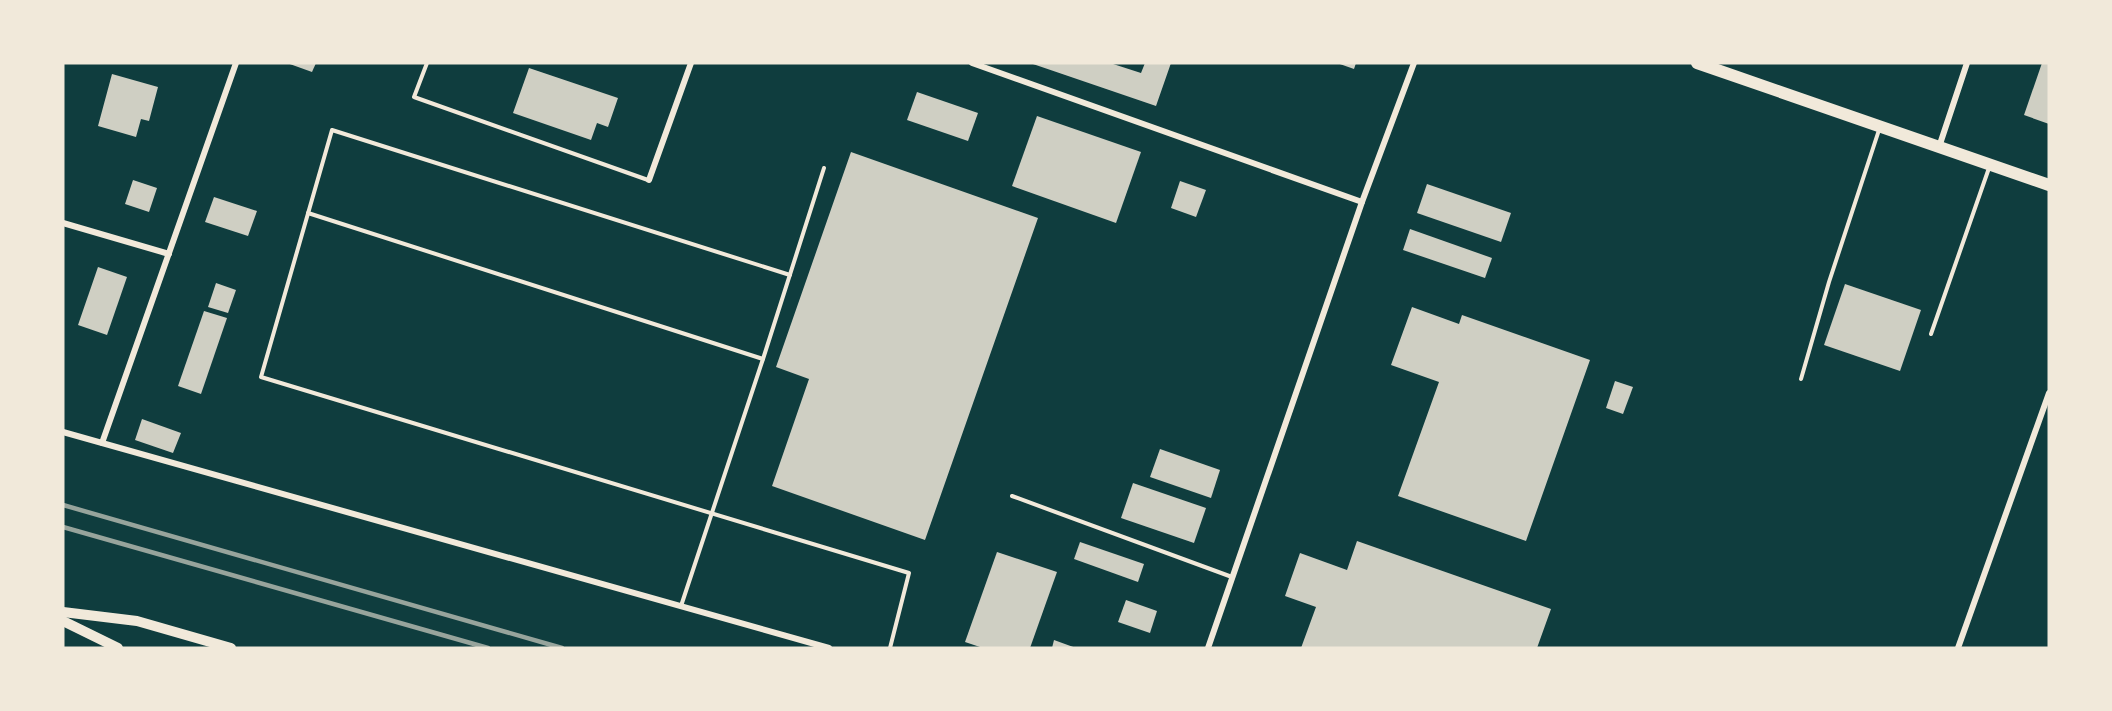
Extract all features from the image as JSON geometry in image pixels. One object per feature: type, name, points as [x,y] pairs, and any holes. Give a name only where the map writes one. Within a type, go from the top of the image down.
[{"type":"main road","points":[[1697,63],[2049,185]]},
{"type":"main road","points":[[63,612],[137,621],[231,648]]},
{"type":"main road","points":[[63,621],[118,648]]},
{"type":"street","points":[[102,443],[236,63]]},
{"type":"street","points":[[649,180],[691,63]]},
{"type":"street","points":[[972,63],[1362,202]]},
{"type":"street","points":[[1208,648],[1362,202],[1414,63]]},
{"type":"street","points":[[1939,147],[1967,63]]},
{"type":"street","points":[[63,223],[169,254]]},
{"type":"street","points":[[1958,648],[2049,393]]},
{"type":"street","points":[[63,432],[829,648]]},
{"type":"lane","points":[[427,63],[414,97],[649,180]]},
{"type":"lane","points":[[1801,379],[1829,282],[1880,126]]},
{"type":"lane","points":[[790,275],[332,130],[261,377],[909,573],[890,648]]},
{"type":"lane","points":[[1931,334],[1990,164]]},
{"type":"lane","points":[[681,606],[824,168]]},
{"type":"lane","points":[[308,213],[763,359]]},
{"type":"lane","points":[[1012,496],[1233,577]]},
{"type":"building","points":[[287,63],[316,63],[312,72]]},
{"type":"building","points":[[1030,63],[1110,63],[1141,73],[1145,63],[1171,63],[1156,106]]},
{"type":"building","points":[[1337,63],[1356,63],[1354,69]]},
{"type":"building","points":[[2042,63],[2049,63],[2049,124],[2024,115]]},
{"type":"building","points":[[529,68],[618,98],[608,127],[597,123],[591,140],[513,113]]},
{"type":"building","points":[[112,74],[158,87],[149,121],[141,119],[136,137],[98,126]]},
{"type":"building","points":[[917,92],[978,113],[968,141],[907,120]]},
{"type":"building","points":[[1037,116],[1141,152],[1116,223],[1012,186]]},
{"type":"building","points":[[851,152],[1038,218],[925,540],[772,486],[809,379],[776,367]]},
{"type":"building","points":[[133,180],[157,188],[149,212],[125,204]]},
{"type":"building","points":[[1180,181],[1206,190],[1196,217],[1171,208]]},
{"type":"building","points":[[1427,184],[1511,213],[1501,242],[1417,213]]},
{"type":"building","points":[[214,197],[257,211],[248,236],[205,222]]},
{"type":"building","points":[[1410,229],[1492,258],[1485,278],[1403,250]]},
{"type":"building","points":[[98,267],[127,277],[107,335],[78,325]]},
{"type":"building","points":[[216,283],[236,290],[228,313],[208,307]]},
{"type":"building","points":[[1845,284],[1921,310],[1900,371],[1824,345]]},
{"type":"building","points":[[1412,307],[1459,324],[1462,315],[1590,360],[1526,541],[1398,496],[1439,382],[1391,365]]},
{"type":"building","points":[[204,311],[227,318],[201,394],[178,386]]},
{"type":"building","points":[[1615,381],[1633,387],[1623,414],[1606,408]]},
{"type":"building","points":[[142,419],[181,433],[173,453],[135,440]]},
{"type":"building","points":[[1160,449],[1220,470],[1211,498],[1150,477]]},
{"type":"building","points":[[1133,483],[1206,508],[1194,543],[1121,518]]},
{"type":"building","points":[[1357,541],[1551,609],[1537,648],[1301,648],[1316,607],[1285,596],[1300,553],[1347,570]]},
{"type":"building","points":[[1080,542],[1144,564],[1138,582],[1074,559]]},
{"type":"building","points":[[997,552],[1057,572],[1030,648],[983,648],[965,642]]},
{"type":"building","points":[[1126,600],[1157,611],[1150,633],[1118,622]]},
{"type":"building","points":[[1054,640],[1076,648],[1052,648]]},
{"type":"railway","points":[[63,505],[562,648]]},
{"type":"railway","points":[[63,527],[488,648]]}]
